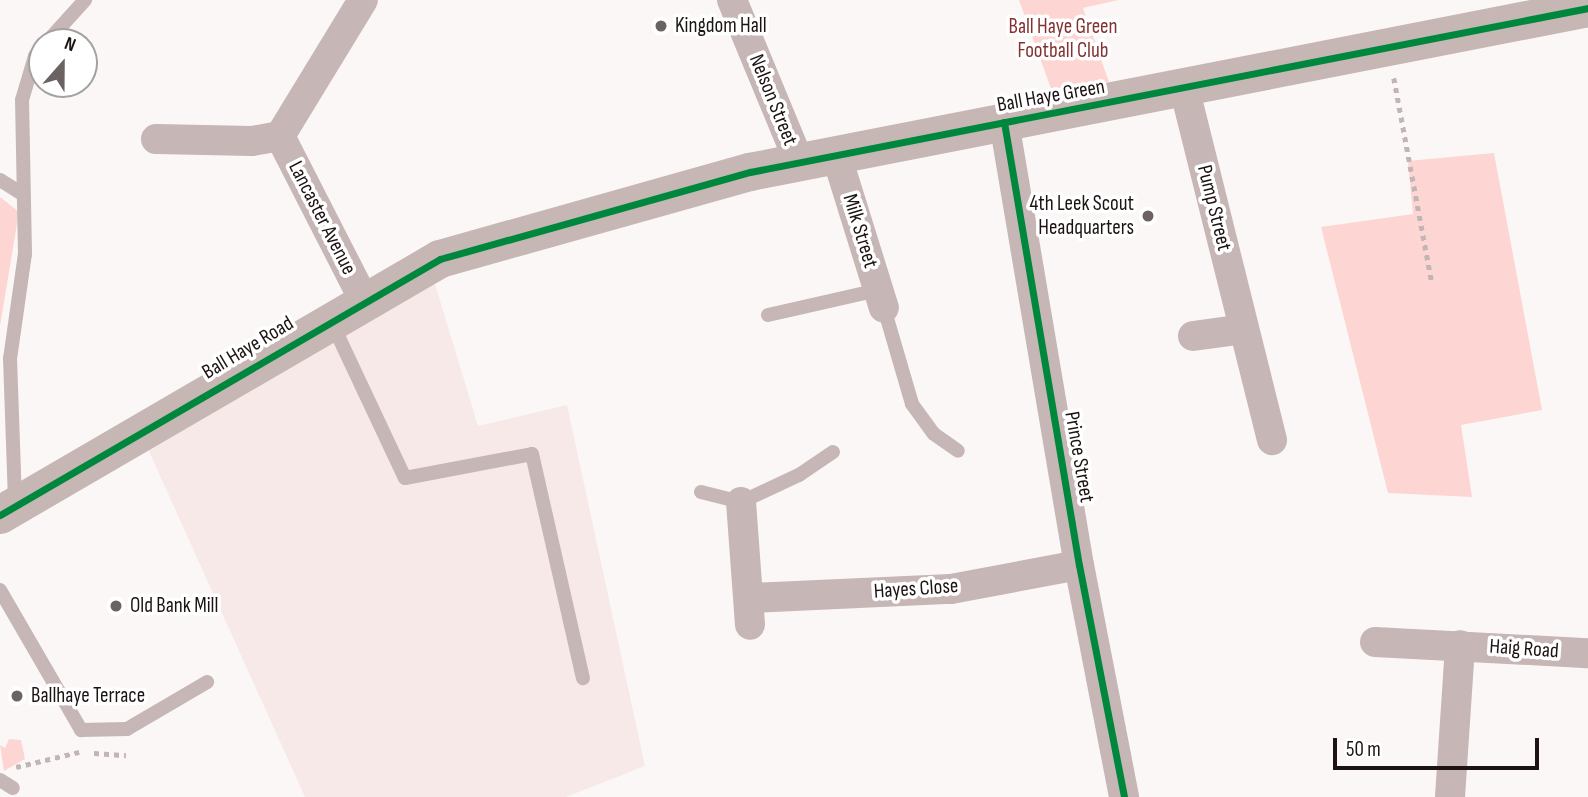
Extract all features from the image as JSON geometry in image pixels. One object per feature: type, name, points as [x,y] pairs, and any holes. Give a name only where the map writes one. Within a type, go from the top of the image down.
[{"type":"street","name":"Lancaster Avenue","points":[[156,139],[252,141],[280,136],[363,0]]},
{"type":"street","name":"Nelson Street","points":[[732,0],[799,162]]},
{"type":"street","name":"Ball Haye Green","points":[[524,232],[836,154],[1588,8]]},
{"type":"street","name":"Pump Street","points":[[1184,87],[1272,440]]},
{"type":"street","name":"Prince Street","points":[[1004,122],[1079,565],[1124,797]]},
{"type":"street","name":"Lancaster Avenue","points":[[280,136],[364,300]]},
{"type":"street","name":"Milk Street","points":[[836,154],[881,299]]},
{"type":"street","name":"Ball Haye Road","points":[[7,511],[364,300],[440,259],[524,232]]},
{"type":"street","points":[[1193,336],[1244,329]]},
{"type":"street","name":"Hayes Close","points":[[741,502],[750,612],[951,589],[1079,565]]},
{"type":"street","name":"Haig Road","points":[[1376,642],[1588,653]]},
{"type":"street","name":"Haig Road","points":[[1450,797],[1460,645]]},
{"type":"lane","points":[[60,28],[85,0]]},
{"type":"lane","points":[[7,511],[10,359],[7,333],[25,254],[22,100],[28,80]]},
{"type":"lane","points":[[0,180],[22,194]]},
{"type":"lane","points":[[768,315],[881,299],[912,404],[934,434],[958,452]]},
{"type":"lane","points":[[331,319],[405,478],[532,454],[583,678]]},
{"type":"lane","points":[[701,492],[741,502],[799,475],[833,452]]},
{"type":"lane","points":[[0,590],[81,730],[127,729],[207,682]]},
{"type":"path","points":[[1388,47],[1432,284]]},
{"type":"path","points":[[8,779],[73,752],[127,755]]},
{"type":"shaded area","points":[[435,284],[478,426],[567,405],[645,766],[566,797],[305,797],[147,447]]},
{"type":"green space","name":"Ball Haye Green Football Club","points":[[1019,0],[1118,0],[1083,8],[1109,82],[1053,94]]},
{"type":"green space","points":[[1494,153],[1542,410],[1461,425],[1472,497],[1388,493],[1321,227],[1413,214],[1408,161]]},
{"type":"green space","points":[[0,197],[19,212],[0,326]]},
{"type":"green space","points":[[9,739],[21,740],[25,759],[4,771],[0,745],[5,748]]},
{"type":"cycle path","points":[[0,515],[440,259],[750,172],[1588,8]]},
{"type":"cycle path","points":[[1004,122],[1079,565],[1124,797]]},
{"type":"place","name":"Kingdom Hall","points":[[661,26]]},
{"type":"place","name":"4th Leek Scout Headquarters","points":[[1148,216]]},
{"type":"place","name":"Old Bank Mill","points":[[116,606]]},
{"type":"place","name":"Ballhaye Terrace","points":[[17,696]]}]
